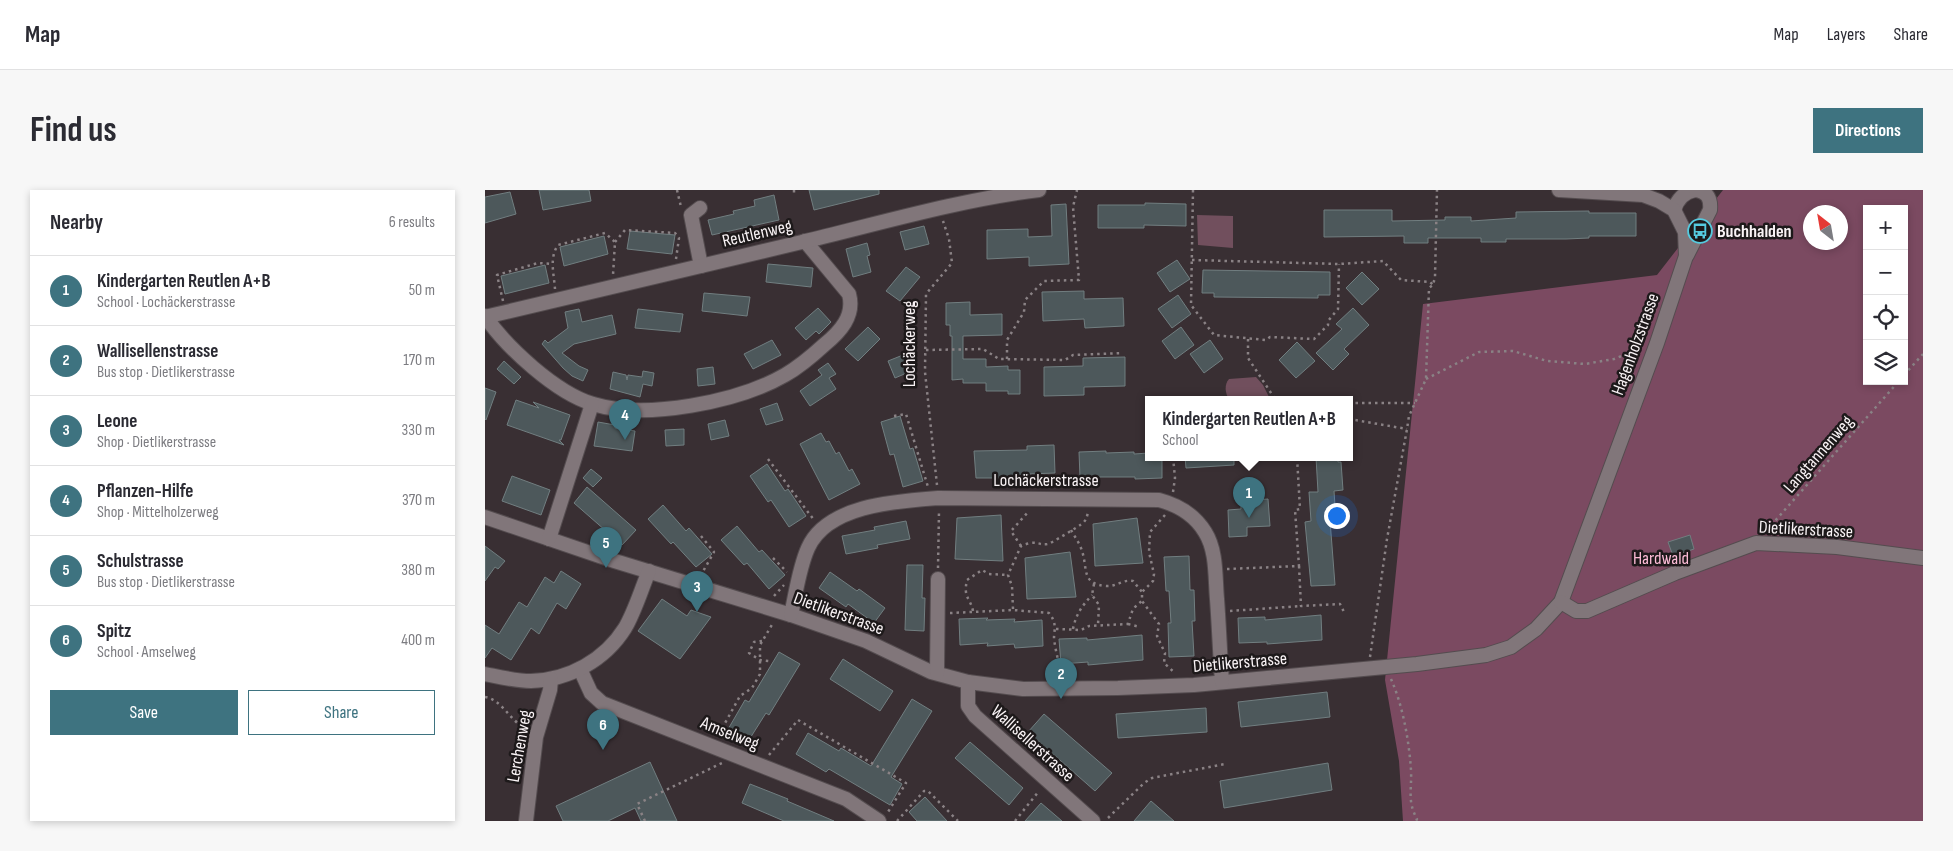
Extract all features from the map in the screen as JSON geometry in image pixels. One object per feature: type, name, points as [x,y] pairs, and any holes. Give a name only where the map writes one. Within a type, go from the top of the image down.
[{"type":"street","name":"Reutlenweg","points":[[485,317],[805,241],[922,211],[992,196],[1039,190]]},
{"type":"street","points":[[1559,190],[1643,195],[1659,201],[1674,210],[1681,197],[1686,193],[1696,190],[1705,192],[1711,204],[1710,210],[1686,256]]},
{"type":"street","points":[[700,208],[691,216],[701,266]]},
{"type":"street","name":"Hagenholzstrasse","points":[[1561,602],[1657,342],[1686,256],[1685,232],[1674,210]]},
{"type":"street","points":[[485,317],[515,351],[543,376],[571,394],[592,404],[612,408],[650,410],[711,402],[756,389],[785,375],[807,360],[829,341],[849,317],[851,302],[844,286],[805,241]]},
{"type":"street","points":[[549,539],[592,404]]},
{"type":"street","name":"Lochäckerstrasse","points":[[791,615],[804,558],[813,538],[827,524],[849,514],[878,505],[938,498],[1159,500],[1187,512],[1206,533],[1211,546],[1215,573],[1222,682]]},
{"type":"street","name":"Dietlikerstrasse","points":[[485,517],[791,615],[866,641],[937,673],[968,682],[1023,689],[1118,688],[1222,682],[1388,667],[1486,655],[1511,648],[1536,629],[1561,602],[1576,611],[1587,611],[1675,573],[1756,543],[1837,547],[1923,558]]},
{"type":"street","points":[[485,674],[529,681],[551,679],[580,669],[596,659],[618,638],[633,612],[649,571]]},
{"type":"street","points":[[937,673],[938,579]]},
{"type":"street","name":"Amselweg","points":[[580,669],[591,693],[602,703],[846,799],[882,819]]},
{"type":"street","name":"Lerchenweg","points":[[526,821],[536,738],[550,690],[551,679]]},
{"type":"street","name":"Wallisellerstrasse","points":[[968,682],[968,706],[975,716],[1093,821]]},
{"type":"path","points":[[1007,359],[1007,340],[1024,312],[1025,300],[1043,281],[1079,280],[1073,208],[1077,190]]},
{"type":"path","points":[[1193,190],[1191,305],[1214,335],[1266,340],[1270,337],[1314,338],[1328,325],[1328,321],[1338,309],[1339,264]]},
{"type":"path","points":[[1367,669],[1374,638],[1387,539],[1409,416],[1427,379],[1429,288],[1433,285],[1435,277],[1437,190]]},
{"type":"path","name":"Lochäckerweg","points":[[937,490],[925,372],[927,294],[952,262],[949,239],[938,208]]},
{"type":"path","points":[[611,287],[615,242],[625,230],[675,233],[679,238],[675,272]]},
{"type":"path","points":[[556,300],[553,264],[554,251],[558,245],[605,233],[615,242]]},
{"type":"path","points":[[1192,260],[1339,264],[1383,261],[1401,280],[1430,282],[1433,285]]},
{"type":"path","points":[[505,312],[497,275],[538,263],[553,264]]},
{"type":"path","points":[[1248,339],[1248,358],[1273,396]]},
{"type":"path","points":[[1427,379],[1479,352],[1513,351],[1547,360],[1585,364],[1614,358],[1657,342]]},
{"type":"path","points":[[926,350],[983,349],[999,359],[1065,360],[1073,355],[1123,353]]},
{"type":"path","points":[[1908,371],[1923,354]]},
{"type":"path","name":"Langtannenweg","points":[[1756,543],[1895,385]]},
{"type":"path","points":[[1353,403],[1416,403]]},
{"type":"path","points":[[894,416],[906,414],[929,491]]},
{"type":"path","points":[[1353,420],[1407,429]]},
{"type":"path","points":[[769,460],[815,522]]},
{"type":"path","points":[[1173,461],[1175,478],[1173,493]]},
{"type":"path","points":[[1297,461],[1300,509],[1295,510],[1301,606]]},
{"type":"path","points":[[938,579],[939,505]]},
{"type":"path","points":[[1021,546],[1011,531],[1013,526],[1025,516],[1029,506]]},
{"type":"path","points":[[1013,610],[1012,586],[1008,575],[1021,546],[1034,541],[1045,545],[1054,542],[1082,524],[1089,509]]},
{"type":"path","points":[[1142,592],[1153,581],[1154,574],[1149,552],[1150,532],[1163,518],[1168,509]]},
{"type":"path","points":[[1071,530],[1082,550],[1086,574],[1095,584],[1111,586],[1127,580],[1133,581],[1142,592],[1143,601],[1156,617],[1159,624],[1157,636],[1165,653],[1165,663],[1174,670],[1176,677]]},
{"type":"path","points":[[700,578],[714,552],[701,536]]},
{"type":"path","points":[[769,600],[784,584],[787,572],[773,558]]},
{"type":"path","points":[[1223,569],[1299,566]]},
{"type":"path","points":[[973,611],[965,590],[967,580],[982,570],[989,574],[1008,575]]},
{"type":"path","points":[[1073,629],[1079,609],[1092,595],[1095,584]]},
{"type":"path","points":[[1092,595],[1099,605],[1098,625]]},
{"type":"path","points":[[1128,624],[1130,613],[1135,606],[1143,601]]},
{"type":"path","points":[[1224,612],[1340,604],[1344,612]]},
{"type":"path","points":[[938,613],[1013,610],[1049,613],[1055,621],[1056,630],[1054,638],[1058,663],[1062,668],[1075,673],[1077,680]]},
{"type":"path","points":[[712,746],[740,696],[752,688],[760,674],[760,645],[774,622]]},
{"type":"path","points":[[1056,630],[1081,630],[1089,626],[1098,625],[1128,624],[1140,627]]},
{"type":"path","points":[[762,641],[754,642],[749,653],[760,660],[769,662]]},
{"type":"path","points":[[1388,667],[1388,672],[1396,689],[1404,726],[1411,771],[1410,808],[1417,819],[1416,821]]},
{"type":"path","points":[[485,697],[500,705],[520,726],[528,729]]},
{"type":"path","points":[[765,760],[798,720],[906,783],[882,819]]},
{"type":"path","points":[[645,821],[637,804],[727,761]]},
{"type":"path","points":[[1108,818],[1153,778],[1225,764]]},
{"type":"path","points":[[1015,821],[1043,786]]},
{"type":"path","points":[[897,821],[924,791],[928,791],[958,821]]},
{"type":"shaded area","points":[[1197,215],[1233,216],[1233,248],[1198,245]]},
{"type":"shaded area","points":[[1256,377],[1268,396],[1228,396],[1226,384],[1229,379]]},
{"type":"green space","name":"Hardwald","points":[[1723,190],[1923,190],[1923,821],[1403,821],[1399,761],[1385,680],[1423,304],[1657,275]]},
{"type":"building","points":[[539,190],[589,190],[591,201],[543,210]]},
{"type":"building","points":[[809,190],[879,190],[879,194],[814,210]]},
{"type":"building","points":[[510,192],[516,214],[485,223],[485,197]]},
{"type":"building","points":[[774,195],[779,220],[712,235],[708,220],[734,214],[733,211],[755,206],[754,200]]},
{"type":"building","points":[[1145,203],[1186,204],[1186,226],[1144,225],[1144,228],[1098,228],[1098,205],[1145,205]]},
{"type":"building","points":[[1066,204],[1069,264],[1029,266],[1029,257],[987,259],[987,230],[1028,229],[1028,237],[1052,236],[1051,205]]},
{"type":"building","points":[[1324,210],[1392,210],[1392,221],[1445,220],[1445,217],[1471,217],[1471,221],[1516,218],[1516,212],[1589,211],[1589,213],[1636,213],[1636,236],[1506,239],[1506,242],[1481,242],[1481,238],[1428,238],[1428,243],[1404,243],[1404,236],[1324,237]]},
{"type":"building","points":[[924,226],[929,244],[905,250],[900,232]]},
{"type":"building","points":[[630,231],[675,235],[672,254],[627,249]]},
{"type":"building","points":[[604,236],[608,254],[564,266],[560,247]]},
{"type":"building","points":[[867,243],[870,255],[867,256],[871,272],[853,277],[846,249]]},
{"type":"building","points":[[1177,260],[1190,279],[1170,292],[1157,273]]},
{"type":"building","points":[[768,264],[813,268],[811,287],[766,282]]},
{"type":"building","points":[[545,265],[549,283],[505,294],[501,276]]},
{"type":"building","points":[[906,267],[920,277],[900,301],[886,291]]},
{"type":"building","points":[[1203,270],[1330,272],[1330,295],[1318,295],[1318,298],[1214,297],[1214,293],[1202,293]]},
{"type":"building","points":[[1362,272],[1379,289],[1362,305],[1346,288]]},
{"type":"building","points":[[1084,291],[1084,299],[1123,298],[1124,326],[1085,328],[1084,319],[1043,321],[1042,292]]},
{"type":"building","points":[[704,293],[750,297],[747,316],[702,311]]},
{"type":"building","points":[[1178,295],[1191,314],[1172,328],[1158,309]]},
{"type":"building","points":[[970,302],[970,315],[1002,314],[1002,335],[963,336],[963,359],[986,359],[986,367],[1008,366],[1008,370],[1020,370],[1020,394],[1008,394],[1008,391],[986,391],[986,383],[963,383],[963,379],[952,380],[952,336],[950,336],[950,325],[946,325],[946,303]]},
{"type":"building","points":[[818,308],[831,322],[819,334],[816,331],[806,340],[795,328]]},
{"type":"building","points":[[1353,308],[1369,325],[1344,349],[1349,354],[1333,370],[1316,353],[1342,329],[1336,324]]},
{"type":"building","points":[[579,309],[582,322],[612,315],[616,334],[574,344],[562,353],[579,366],[588,370],[583,381],[572,376],[563,368],[542,344],[545,340],[548,343],[568,328],[565,312]]},
{"type":"building","points":[[638,309],[683,314],[680,332],[635,328]]},
{"type":"building","points":[[868,327],[880,339],[858,361],[845,349]]},
{"type":"building","points":[[1181,327],[1194,345],[1175,359],[1162,341]]},
{"type":"building","points":[[772,340],[781,355],[753,369],[744,354]]},
{"type":"building","points":[[1210,340],[1223,359],[1204,373],[1190,354]]},
{"type":"building","points":[[1297,342],[1315,361],[1296,378],[1279,360]]},
{"type":"building","points":[[903,355],[909,372],[895,378],[888,361]]},
{"type":"building","points":[[1125,357],[1125,386],[1084,387],[1084,395],[1044,396],[1044,367],[1083,366],[1083,358]]},
{"type":"building","points":[[504,361],[521,377],[514,384],[497,369]]},
{"type":"building","points":[[828,363],[836,374],[829,378],[836,389],[810,406],[800,391],[822,375],[818,370]]},
{"type":"building","points":[[713,367],[715,384],[698,386],[697,369]]},
{"type":"building","points":[[643,371],[654,373],[652,386],[643,384],[640,397],[610,389],[613,372],[626,375],[627,380],[628,375],[642,377]]},
{"type":"building","points":[[485,388],[496,392],[486,420],[485,419]]},
{"type":"building","points":[[516,400],[539,408],[533,402],[570,415],[561,440],[559,440],[564,445],[507,425]]},
{"type":"building","points":[[777,403],[783,420],[766,425],[760,409]]},
{"type":"building","points":[[900,416],[910,449],[913,448],[923,481],[903,487],[894,454],[890,455],[881,422]]},
{"type":"building","points":[[725,420],[729,436],[711,440],[708,424]]},
{"type":"building","points":[[598,422],[615,425],[615,428],[635,431],[632,451],[594,446]]},
{"type":"building","points":[[684,429],[684,445],[666,446],[665,430]]},
{"type":"building","points":[[821,433],[826,442],[829,441],[836,454],[839,452],[849,471],[852,469],[860,484],[829,500],[800,444]]},
{"type":"building","points":[[1054,445],[1055,473],[1029,474],[1029,478],[976,478],[974,451],[1027,450],[1027,446]]},
{"type":"building","points":[[1106,451],[1106,453],[1145,453],[1145,461],[1162,461],[1162,478],[1080,477],[1079,452]]},
{"type":"building","points":[[1185,461],[1234,461],[1234,465],[1186,468]]},
{"type":"building","points":[[1316,461],[1341,462],[1343,490],[1334,491],[1336,520],[1330,520],[1335,585],[1311,586],[1305,522],[1311,521],[1309,492],[1318,492]]},
{"type":"building","points":[[767,464],[785,491],[788,489],[806,516],[789,527],[771,500],[768,502],[750,476]]},
{"type":"building","points":[[591,469],[602,478],[593,487],[583,478]]},
{"type":"building","points":[[512,476],[550,490],[541,515],[502,501]]},
{"type":"building","points":[[587,487],[636,530],[622,545],[574,503]]},
{"type":"building","points":[[1255,495],[1255,500],[1268,499],[1270,526],[1247,527],[1247,536],[1229,537],[1228,510],[1241,509],[1241,496]]},
{"type":"building","points":[[663,505],[686,531],[689,528],[712,554],[696,567],[648,519]]},
{"type":"building","points":[[1001,515],[1003,561],[955,559],[957,518]]},
{"type":"building","points":[[1137,518],[1143,563],[1095,566],[1093,524]]},
{"type":"building","points":[[906,521],[910,539],[877,545],[878,548],[846,554],[842,536],[875,530],[874,527]]},
{"type":"building","points":[[737,526],[759,552],[762,550],[785,575],[769,589],[747,563],[744,565],[721,540]]},
{"type":"building","points":[[1690,535],[1694,549],[1673,556],[1668,542]]},
{"type":"building","points":[[485,546],[505,561],[498,569],[495,567],[485,581]]},
{"type":"building","points":[[1070,552],[1076,597],[1027,599],[1025,558]]},
{"type":"building","points":[[1189,556],[1190,590],[1194,590],[1195,621],[1192,621],[1194,656],[1169,657],[1168,623],[1171,623],[1169,591],[1166,591],[1164,557]]},
{"type":"building","points":[[907,565],[923,565],[924,631],[905,630]]},
{"type":"building","points":[[561,571],[581,584],[566,609],[557,603],[539,634],[531,628],[511,660],[492,648],[485,658],[485,625],[499,634],[519,602],[527,607],[545,577],[554,583]]},
{"type":"building","points":[[830,572],[857,591],[859,589],[885,608],[874,623],[848,604],[846,607],[819,588]]},
{"type":"building","points":[[662,599],[687,616],[691,610],[711,617],[680,659],[638,631]]},
{"type":"building","points":[[1321,615],[1322,640],[1267,644],[1267,642],[1239,643],[1238,618],[1265,617],[1265,620]]},
{"type":"building","points":[[988,618],[986,620],[1015,619],[1014,622],[1042,620],[1043,646],[1015,648],[1014,644],[987,646],[988,643],[960,645],[959,619]]},
{"type":"building","points":[[1142,635],[1143,660],[1088,665],[1088,662],[1061,664],[1059,639],[1087,638],[1087,640]]},
{"type":"building","points":[[779,652],[800,664],[769,715],[766,713],[747,743],[727,731],[745,700],[749,702]]},
{"type":"building","points":[[843,659],[893,691],[880,711],[830,679]]},
{"type":"building","points":[[1327,692],[1330,717],[1241,727],[1238,702]]},
{"type":"building","points":[[912,699],[932,711],[891,777],[902,784],[890,805],[829,769],[826,772],[796,754],[808,733],[839,751],[841,748],[871,766]]},
{"type":"building","points":[[1206,708],[1207,732],[1118,738],[1116,714]]},
{"type":"building","points":[[1044,714],[1112,773],[1095,791],[1028,732]]},
{"type":"building","points":[[970,742],[1023,788],[1009,805],[955,758]]},
{"type":"building","points":[[650,762],[677,821],[641,821],[635,808],[608,821],[563,821],[556,806]]},
{"type":"building","points":[[1328,763],[1332,790],[1224,808],[1220,781]]},
{"type":"building","points":[[750,784],[788,799],[787,801],[834,821],[784,821],[742,803]]},
{"type":"building","points":[[925,797],[947,821],[917,821],[909,812]]},
{"type":"building","points":[[1151,801],[1174,821],[1134,821]]},
{"type":"building","points":[[1041,803],[1062,821],[1025,821]]},
{"type":"place","name":"Buchhalden","points":[[1700,231]]},
{"type":"place","name":"Pflanzen-Hilfe","points":[[625,440]]},
{"type":"place","name":"Kindergarten Reutlen A+B","points":[[1249,518]]},
{"type":"place","name":"Schulstrasse","points":[[606,568]]},
{"type":"place","name":"Leone","points":[[697,612]]},
{"type":"place","name":"Wallisellenstrasse","points":[[1061,699]]},
{"type":"place","name":"Spitz","points":[[603,750]]}]
